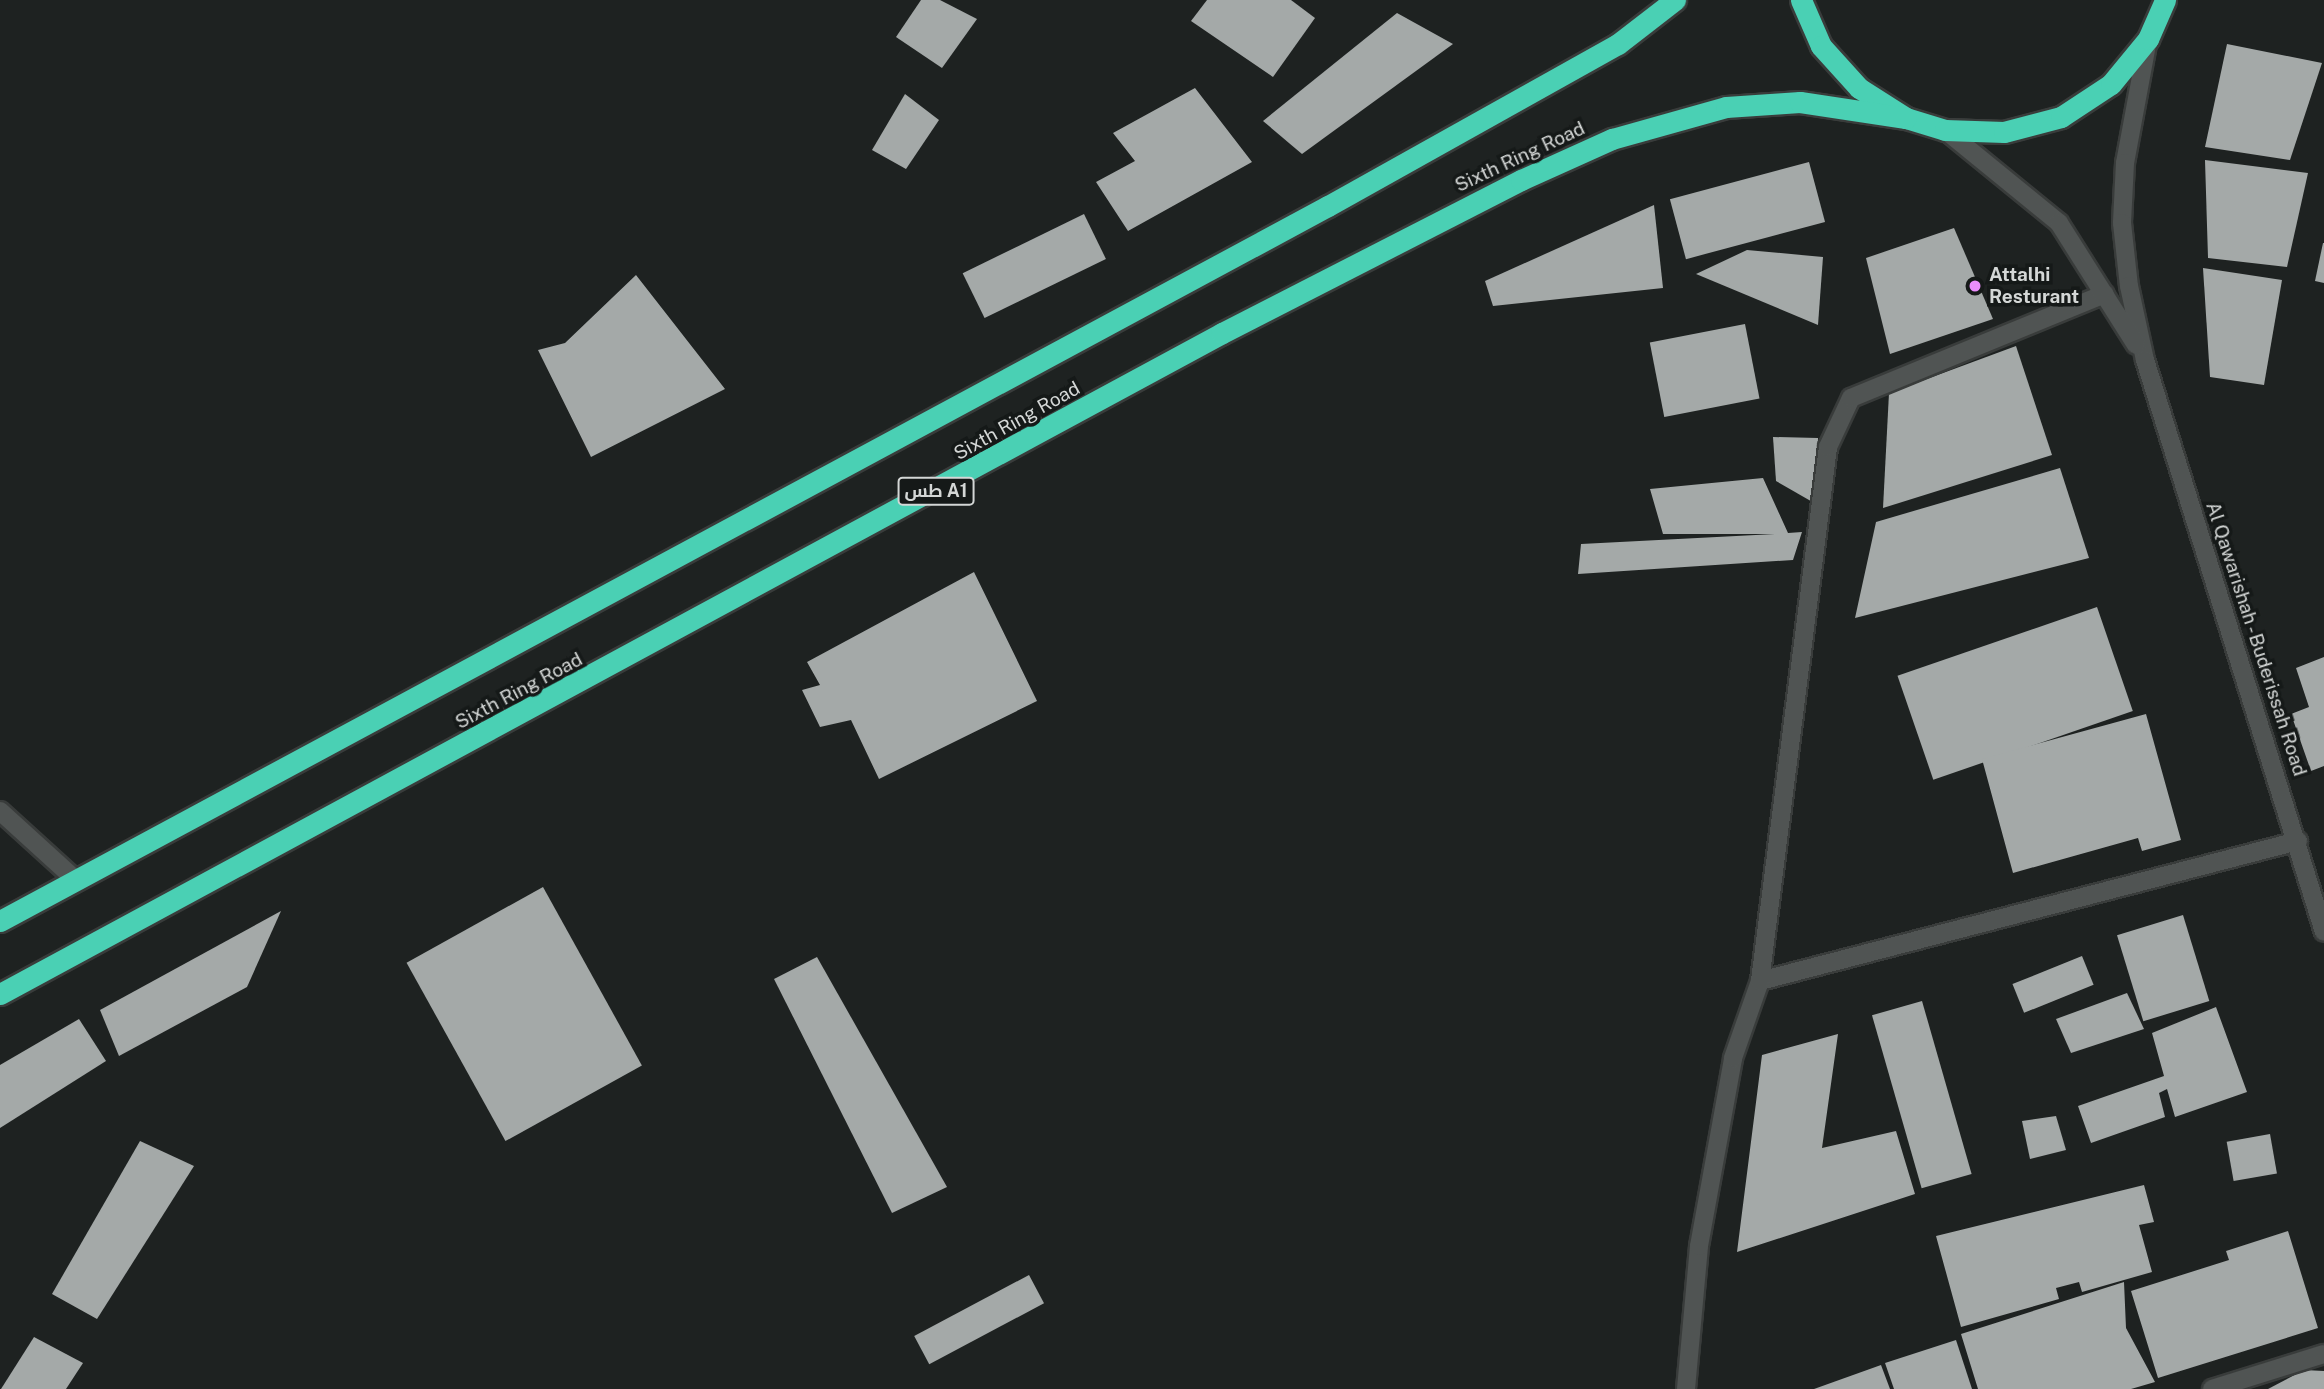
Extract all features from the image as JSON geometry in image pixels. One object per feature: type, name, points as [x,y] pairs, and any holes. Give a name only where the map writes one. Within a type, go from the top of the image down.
[{"type":"highway","points":[[0,921],[1340,200],[1619,44],[1675,0]]},
{"type":"highway","name":"Sixth Ring Road","points":[[1801,0],[1821,46],[1858,88],[1906,118]]},
{"type":"highway","name":"Sixth Ring Road","points":[[0,994],[1222,333],[1521,180],[1612,139],[1726,107],[1800,102],[1906,118],[1945,130],[2004,132],[2061,117],[2111,84],[2148,38],[2166,3]]},
{"type":"main road","points":[[2145,360],[2122,223],[2148,38]]},
{"type":"main road","points":[[1945,130],[2059,223],[2145,360]]},
{"type":"main road","points":[[1686,1389],[1699,1245],[1733,1058],[1760,981],[1828,447],[1852,398],[2105,294]]},
{"type":"main road","name":"Al Qawarishah - Buderissah Road","points":[[2145,360],[2298,841],[2324,932]]},
{"type":"main road","points":[[0,811],[77,881]]},
{"type":"main road","points":[[1760,981],[2298,841]]},
{"type":"main road","points":[[2212,1389],[2324,1354]]},
{"type":"building","points":[[921,0],[940,0],[977,19],[942,68],[896,37]]},
{"type":"building","points":[[1207,0],[1291,0],[1315,18],[1273,77],[1191,21]]},
{"type":"building","points":[[1397,13],[1453,44],[1302,154],[1263,121]]},
{"type":"building","points":[[2227,44],[2322,63],[2290,160],[2205,147]]},
{"type":"building","points":[[1195,88],[1252,162],[1128,231],[1096,182],[1135,161],[1113,133]]},
{"type":"building","points":[[905,94],[939,120],[906,169],[872,150]]},
{"type":"building","points":[[2205,160],[2308,173],[2287,267],[2208,258]]},
{"type":"building","points":[[1809,162],[1825,222],[1686,259],[1670,199]]},
{"type":"building","points":[[1654,205],[1663,288],[1493,306],[1485,281]]},
{"type":"building","points":[[1084,214],[1106,259],[985,318],[963,273]]},
{"type":"building","points":[[1954,228],[1993,319],[1890,354],[1866,258]]},
{"type":"building","points":[[2324,243],[2324,283],[2315,281]]},
{"type":"building","points":[[1747,250],[1823,257],[1818,325],[1696,274]]},
{"type":"building","points":[[2203,268],[2282,280],[2264,385],[2210,377]]},
{"type":"building","points":[[636,275],[725,389],[591,457],[538,350],[565,343]]},
{"type":"building","points":[[1745,324],[1760,399],[1664,417],[1650,343]]},
{"type":"building","points":[[2016,346],[2052,455],[1883,508],[1889,393]]},
{"type":"building","points":[[1773,437],[1818,438],[1816,504],[1776,481]]},
{"type":"building","points":[[2060,468],[2089,558],[1855,618],[1876,522]]},
{"type":"building","points":[[1763,478],[1788,533],[1802,532],[1793,560],[1578,574],[1581,544],[1775,534],[1663,534],[1650,489]]},
{"type":"building","points":[[974,572],[1037,701],[879,779],[851,720],[820,727],[802,690],[820,685],[807,662]]},
{"type":"building","points":[[2097,607],[2133,711],[1933,780],[1897,676]]},
{"type":"building","points":[[2324,657],[2324,766],[2311,771],[2291,714],[2309,707],[2296,668]]},
{"type":"building","points":[[2146,714],[2181,840],[2142,851],[2138,838],[2013,873],[1982,759]]},
{"type":"building","points":[[543,887],[642,1065],[505,1141],[407,963]]},
{"type":"building","points":[[281,911],[247,987],[119,1056],[100,1010]]},
{"type":"building","points":[[2183,915],[2209,1001],[2143,1021],[2117,935]]},
{"type":"building","points":[[2082,956],[2094,985],[2024,1013],[2012,984]]},
{"type":"building","points":[[817,957],[947,1187],[892,1213],[774,979]]},
{"type":"building","points":[[2127,993],[2144,1029],[2071,1053],[2056,1019]]},
{"type":"building","points":[[1922,1001],[1972,1174],[1922,1188],[1872,1015]]},
{"type":"building","points":[[2216,1007],[2247,1092],[2175,1117],[2167,1089],[2159,1093],[2165,1117],[2091,1143],[2078,1106],[2164,1076],[2152,1033]]},
{"type":"building","points":[[79,1019],[106,1061],[0,1128],[0,1065]]},
{"type":"building","points":[[1838,1034],[1822,1148],[1896,1131],[1915,1194],[1737,1252],[1762,1055]]},
{"type":"building","points":[[2056,1116],[2066,1150],[2030,1159],[2022,1121]]},
{"type":"building","points":[[2270,1134],[2277,1173],[2234,1181],[2227,1142]]},
{"type":"building","points":[[140,1141],[194,1166],[97,1319],[52,1294]]},
{"type":"building","points":[[2144,1185],[2154,1222],[2139,1225],[2152,1272],[2082,1292],[2079,1282],[2056,1288],[2059,1299],[1961,1327],[1936,1236]]},
{"type":"building","points":[[2288,1231],[2318,1328],[2158,1378],[2131,1291],[2229,1260],[2226,1251]]},
{"type":"building","points":[[1029,1275],[1044,1303],[929,1364],[914,1336]]},
{"type":"building","points":[[2124,1282],[2126,1328],[2155,1382],[2131,1389],[1978,1389],[1961,1334]]},
{"type":"building","points":[[34,1337],[83,1363],[66,1389],[1,1389]]},
{"type":"building","points":[[1956,1340],[1972,1389],[1894,1389],[1885,1363]]},
{"type":"building","points":[[1881,1365],[1890,1389],[1814,1389]]},
{"type":"building","points":[[2304,1370],[2324,1371],[2324,1389],[2268,1389]]},
{"type":"place","name":"Attalhi Resturant","points":[[1975,286]]}]
